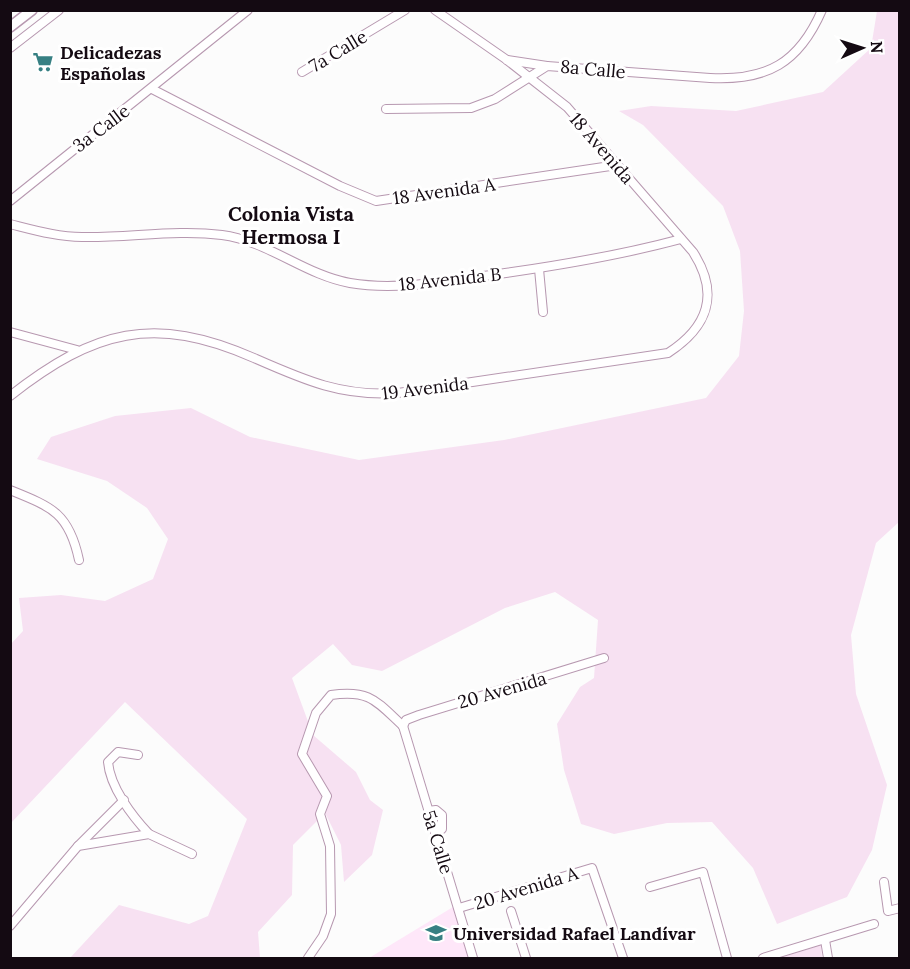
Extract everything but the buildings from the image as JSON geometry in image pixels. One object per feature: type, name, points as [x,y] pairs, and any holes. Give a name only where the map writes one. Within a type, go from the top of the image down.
[{"type":"main road","points":[[10,27],[32,10]]},
{"type":"street","points":[[10,48],[59,10]]},
{"type":"street","name":"3a Calle","points":[[10,201],[248,10]]},
{"type":"street","name":"7a Calle","points":[[302,72],[405,10]]},
{"type":"street","name":"18 Avenida","points":[[435,10],[507,60],[567,108],[681,239],[702,266],[707,280],[708,296],[699,326]]},
{"type":"street","name":"8a Calle","points":[[386,109],[471,108],[495,99],[547,66],[734,79],[774,69],[794,56],[812,34],[822,10]]},
{"type":"street","points":[[507,60],[547,66]]},
{"type":"street","name":"18 Avenida A","points":[[152,89],[340,186],[376,201],[617,165]]},
{"type":"street","name":"18 Avenida B","points":[[10,224],[39,232],[82,237],[128,234],[224,235],[271,250],[301,267],[349,283],[412,286],[539,269],[633,252],[681,239]]},
{"type":"street","points":[[539,269],[543,312]]},
{"type":"street","name":"19 Avenida","points":[[10,396],[41,372],[77,350],[110,339],[142,333],[178,333],[217,343],[312,383],[372,395],[668,353],[685,342],[699,326]]},
{"type":"street","points":[[10,332],[77,350]]},
{"type":"street","points":[[10,490],[47,505],[57,512],[74,537],[79,560]]},
{"type":"street","name":"20 Avenida","points":[[403,726],[406,720],[419,715],[604,658]]},
{"type":"street","points":[[308,958],[324,936],[331,914],[330,846],[320,814],[327,796],[302,754],[316,713],[331,694],[347,692],[366,695],[378,701],[403,726]]},
{"type":"street","name":"5a Calle","points":[[403,726],[473,958]]},
{"type":"street","points":[[138,755],[118,752],[108,762],[109,772],[124,800],[149,834],[192,854]]},
{"type":"street","points":[[10,926],[78,846],[124,800]]},
{"type":"street","points":[[428,811],[436,810],[442,815],[442,829],[435,835]]},
{"type":"street","points":[[78,846],[149,834]]},
{"type":"street","name":"20 Avenida A","points":[[459,908],[592,868],[623,958]]},
{"type":"street","points":[[650,887],[702,873],[727,958]]},
{"type":"street","points":[[884,882],[888,911],[900,908]]},
{"type":"street","points":[[511,911],[526,958]]},
{"type":"street","points":[[763,958],[874,924]]},
{"type":"street","points":[[825,940],[828,958]]},
{"type":"shaded area","points":[[877,11],[899,11],[899,522],[876,543],[851,635],[856,694],[887,785],[872,850],[847,897],[777,924],[753,868],[712,822],[667,823],[614,834],[581,824],[564,770],[557,724],[580,687],[594,678],[598,620],[555,592],[505,608],[382,671],[352,665],[333,644],[292,678],[313,735],[356,772],[370,800],[383,810],[372,855],[344,882],[341,845],[325,813],[293,845],[292,895],[258,932],[260,958],[70,958],[119,905],[189,924],[208,916],[247,819],[125,702],[11,823],[10,645],[23,631],[19,598],[61,595],[105,601],[153,579],[168,539],[147,508],[107,481],[37,459],[51,437],[115,416],[191,408],[250,437],[359,460],[504,440],[706,398],[739,356],[744,311],[740,251],[723,206],[643,125],[619,111],[651,106],[736,111],[823,92],[871,48]]},
{"type":"shaded area","name":"Universidad Rafael Landívar","points":[[453,907],[468,958],[369,958]]},
{"type":"shaded area","points":[[821,945],[822,958],[780,958]]},
{"type":"place","name":"Delicadezas Españolas","points":[[43,62]]},
{"type":"place","name":"Universidad Rafael Landívar","points":[[436,933]]},
{"type":"district","name":"Colonia Vista Hermosa I","points":[[291,224]]}]
